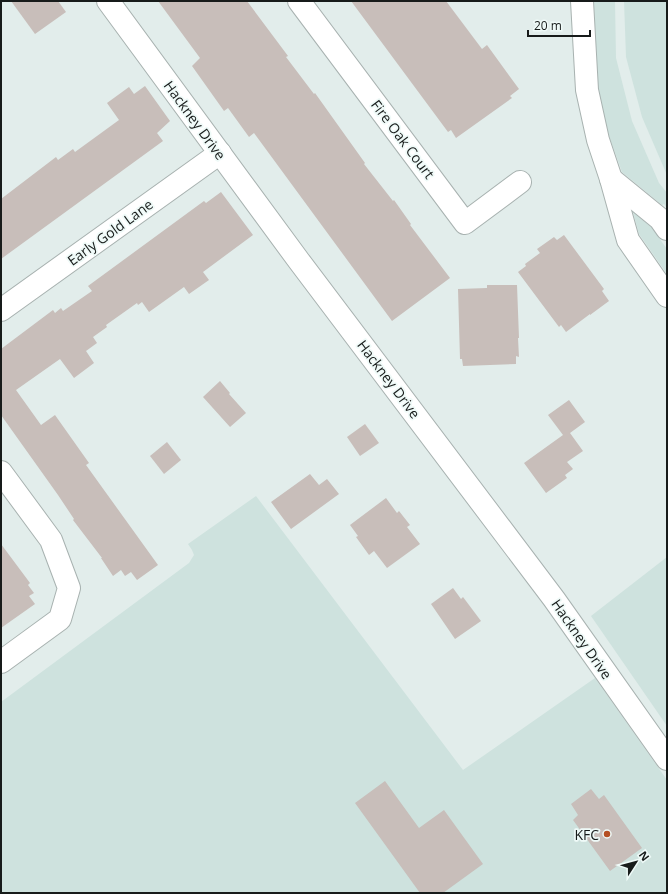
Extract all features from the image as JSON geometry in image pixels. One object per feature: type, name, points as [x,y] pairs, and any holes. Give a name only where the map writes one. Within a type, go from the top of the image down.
[{"type":"street","name":"Hackney Drive","points":[[108,1],[304,267],[554,599],[667,759]]},
{"type":"street","name":"Fire Oak Court","points":[[299,1],[465,223],[520,182]]},
{"type":"street","points":[[582,1],[587,90],[598,140],[611,179],[628,240],[667,296]]},
{"type":"street","name":"Early Gold Lane","points":[[1,310],[220,153]]},
{"type":"street","points":[[611,179],[660,219],[667,229]]},
{"type":"street","points":[[1,472],[51,540],[69,588],[60,619],[1,662]]},
{"type":"shaded area","points":[[594,1],[615,1],[616,58],[632,121],[659,183],[667,193],[667,208],[664,204],[662,205],[622,172],[609,136],[598,88]]},
{"type":"shaded area","points":[[624,1],[667,1],[667,175],[642,117],[626,57]]},
{"type":"shaded area","points":[[633,212],[651,227],[667,249],[667,274],[639,234]]},
{"type":"shaded area","points":[[256,496],[463,770],[595,678],[667,780],[667,892],[1,893],[1,702],[189,563],[194,555],[188,544]]},
{"type":"shaded area","points":[[667,557],[667,726],[591,616]]},
{"type":"building","points":[[11,1],[58,1],[66,12],[35,34]]},
{"type":"building","points":[[158,1],[247,1],[288,56],[286,57],[314,94],[315,93],[365,163],[364,164],[393,201],[394,200],[411,224],[410,225],[450,278],[392,321],[254,133],[249,137],[228,108],[224,111],[192,66],[200,58]]},
{"type":"building","points":[[351,1],[446,1],[482,49],[487,45],[519,89],[510,96],[512,98],[456,138],[451,130],[448,132]]},
{"type":"building","points":[[145,86],[170,121],[157,133],[163,141],[1,259],[1,199],[56,157],[58,160],[73,149],[75,152],[119,120],[107,103],[129,87],[134,94]]},
{"type":"building","points":[[221,192],[253,235],[203,272],[209,280],[189,294],[184,287],[149,312],[142,302],[138,305],[137,303],[106,325],[107,327],[93,337],[97,343],[86,351],[94,363],[74,378],[60,359],[16,390],[41,425],[55,415],[89,463],[86,465],[158,565],[137,580],[131,572],[125,576],[121,570],[113,576],[102,558],[73,520],[74,519],[58,495],[1,415],[1,349],[53,310],[55,313],[61,308],[63,311],[92,291],[88,286],[204,201],[206,203]]},
{"type":"building","points":[[564,235],[604,289],[602,291],[609,301],[566,332],[561,325],[559,327],[518,272],[526,266],[525,264],[540,253],[537,249],[554,237],[557,240]]},
{"type":"building","points":[[487,285],[517,285],[519,357],[516,356],[516,364],[463,366],[462,359],[460,359],[458,289],[487,288]]},
{"type":"building","points":[[220,381],[230,393],[229,394],[246,413],[230,427],[203,397]]},
{"type":"building","points":[[569,400],[585,422],[570,433],[583,451],[567,462],[573,469],[565,475],[567,478],[546,493],[524,463],[563,435],[548,415]]},
{"type":"building","points":[[365,424],[379,443],[360,456],[347,437]]},
{"type":"building","points":[[167,442],[181,460],[164,474],[150,456]]},
{"type":"building","points":[[310,474],[319,485],[327,479],[339,494],[291,529],[271,502]]},
{"type":"building","points":[[386,498],[397,513],[399,511],[410,525],[407,527],[420,544],[387,568],[374,551],[369,555],[356,537],[358,536],[350,525]]},
{"type":"building","points":[[1,544],[30,583],[28,585],[34,593],[29,596],[35,604],[1,628]]},
{"type":"building","points":[[453,588],[461,599],[463,597],[481,621],[455,639],[431,604]]},
{"type":"building","points":[[385,781],[419,828],[444,810],[483,864],[443,893],[420,893],[355,803]]},
{"type":"building","name":"KFC","points":[[591,789],[599,799],[604,795],[642,848],[610,871],[573,820],[578,815],[571,804]]},
{"type":"place","name":"KFC","points":[[607,834]]}]
